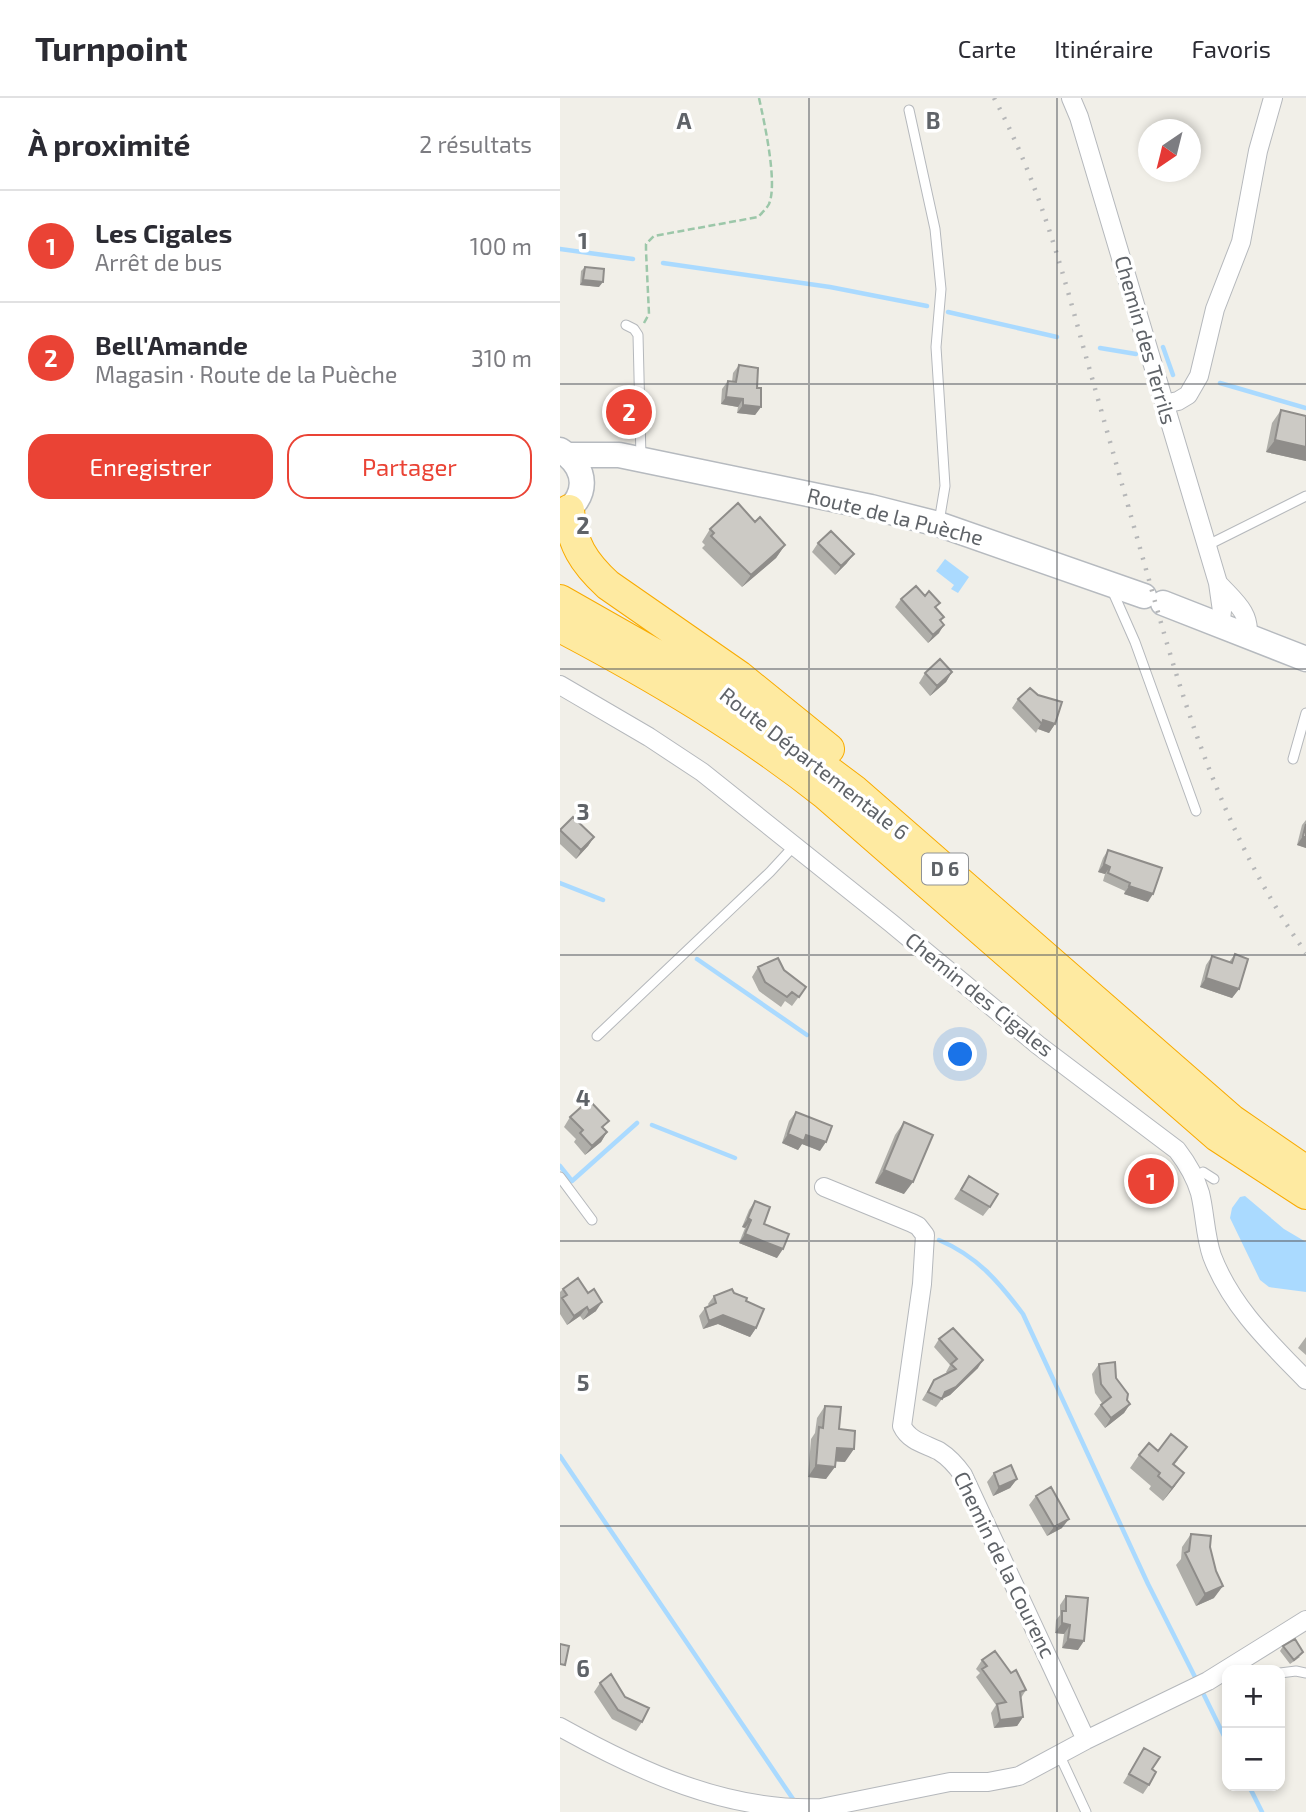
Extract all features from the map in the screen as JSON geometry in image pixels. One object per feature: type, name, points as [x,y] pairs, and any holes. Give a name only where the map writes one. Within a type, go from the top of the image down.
[{"type":"highway","points":[[570,504],[576,547],[590,568],[608,585],[739,676],[805,728],[890,805],[993,912]]},
{"type":"highway","name":"Route Départementale 6","points":[[560,600],[722,692],[854,790],[1232,1120],[1306,1171]]},
{"type":"highway","name":"Route Départementale 6","points":[[560,627],[650,674],[783,760],[1217,1136],[1306,1194]]},
{"type":"highway","points":[[560,641],[783,760]]},
{"type":"main road","name":"Route de la Puèche","points":[[565,453],[641,460],[939,524],[1153,599],[1306,659]]},
{"type":"main road","points":[[565,453],[578,466],[570,504]]},
{"type":"main road","name":"Route de la Puèche","points":[[570,504],[587,478],[602,468],[641,460]]},
{"type":"street","name":"Chemin des Terrils","points":[[1071,98],[1079,117],[1218,583],[1222,611],[1220,626]]},
{"type":"street","points":[[1164,404],[1178,401],[1188,395],[1199,376],[1215,309],[1241,242],[1258,151],[1273,98]]},
{"type":"street","name":"Chemin des Terrils","points":[[1218,583],[1246,615],[1250,626],[1247,637]]},
{"type":"street","name":"Chemin des Cigales","points":[[560,685],[649,737],[702,772],[1038,1045],[1177,1150],[1191,1169],[1211,1253],[1227,1290],[1246,1316],[1306,1380]]},
{"type":"street","name":"Chemin de la Courenc","points":[[824,1187],[912,1223],[925,1235],[922,1284],[902,1426],[912,1438],[956,1464],[963,1475],[1086,1740]]},
{"type":"street","points":[[1241,1665],[1306,1620]]},
{"type":"street","points":[[560,1727],[646,1773],[697,1793],[754,1807],[795,1811],[821,1810],[950,1782],[1004,1780],[1019,1776],[1086,1740],[1222,1678]]},
{"type":"lane","points":[[909,110],[935,229],[941,289],[936,347],[945,486],[939,524]]},
{"type":"lane","points":[[626,325],[638,335],[641,460]]},
{"type":"lane","points":[[1206,546],[1306,496]]},
{"type":"lane","points":[[1109,583],[1135,642],[1196,811]]},
{"type":"lane","points":[[1293,759],[1306,713]]},
{"type":"lane","points":[[597,1036],[770,873],[794,846]]},
{"type":"lane","points":[[1203,1172],[1214,1178]]},
{"type":"lane","points":[[560,1177],[592,1220]]},
{"type":"lane","points":[[1285,1672],[1306,1673]]},
{"type":"lane","points":[[1059,1754],[1087,1812]]},
{"type":"path","points":[[638,335],[649,314],[646,244],[654,236],[758,217],[769,205],[773,187],[759,98]]},
{"type":"water","points":[[945,559],[969,577],[958,593],[951,589],[954,585],[936,571]]},
{"type":"water","points":[[1245,1196],[1284,1229],[1306,1242],[1306,1292],[1269,1287],[1260,1280],[1230,1218],[1232,1208],[1240,1197]]},
{"type":"building","points":[[585,267],[604,269],[603,282],[583,280]]},
{"type":"building","points":[[739,365],[758,368],[757,388],[761,388],[761,407],[743,405],[743,399],[726,397],[728,381],[736,382]]},
{"type":"building","points":[[1281,410],[1306,416],[1306,447],[1275,440]]},
{"type":"building","points":[[738,503],[755,522],[760,517],[785,545],[751,575],[711,536],[714,533],[710,529]]},
{"type":"building","points":[[831,531],[854,554],[841,566],[818,543]]},
{"type":"building","points":[[916,586],[925,596],[929,591],[940,603],[935,607],[944,617],[940,620],[944,625],[933,635],[901,599]]},
{"type":"building","points":[[940,659],[952,672],[937,686],[925,673]]},
{"type":"building","points":[[1030,688],[1038,695],[1062,702],[1055,724],[1043,720],[1042,724],[1018,699]]},
{"type":"building","points":[[573,817],[594,837],[581,850],[560,830]]},
{"type":"building","points":[[1108,850],[1162,868],[1153,894],[1129,886],[1130,883],[1108,873],[1110,867],[1104,864]]},
{"type":"building","points":[[1235,954],[1248,959],[1239,989],[1206,978],[1212,956],[1232,963]]},
{"type":"building","points":[[778,958],[784,970],[806,987],[799,997],[792,992],[787,997],[765,982],[758,967]]},
{"type":"building","points":[[589,1100],[609,1121],[602,1127],[607,1132],[592,1146],[580,1133],[583,1130],[570,1117]]},
{"type":"building","points":[[796,1112],[832,1126],[826,1142],[806,1135],[804,1141],[788,1134]]},
{"type":"building","points":[[904,1122],[933,1135],[913,1182],[884,1170]]},
{"type":"building","points":[[969,1176],[998,1194],[990,1207],[961,1190]]},
{"type":"building","points":[[755,1201],[770,1207],[764,1224],[789,1234],[783,1249],[745,1234]]},
{"type":"building","points":[[578,1278],[588,1293],[594,1289],[602,1302],[589,1311],[587,1307],[574,1316],[562,1298],[567,1295],[563,1289]]},
{"type":"building","points":[[732,1289],[734,1293],[747,1298],[746,1301],[764,1309],[756,1328],[723,1315],[709,1321],[705,1308],[716,1303],[714,1296]]},
{"type":"building","points":[[953,1328],[983,1360],[956,1387],[945,1392],[942,1399],[928,1392],[934,1380],[956,1369],[951,1364],[957,1359],[939,1339]]},
{"type":"building","points":[[1115,1362],[1116,1378],[1128,1394],[1127,1400],[1130,1404],[1111,1418],[1101,1405],[1111,1397],[1101,1384],[1099,1364]]},
{"type":"building","points":[[825,1406],[841,1407],[839,1429],[855,1431],[854,1449],[837,1448],[835,1467],[816,1465],[819,1427],[823,1428]]},
{"type":"building","points":[[1171,1434],[1187,1447],[1173,1464],[1184,1473],[1172,1488],[1158,1476],[1160,1473],[1139,1455],[1149,1443],[1158,1451]]},
{"type":"building","points":[[1011,1465],[1017,1479],[999,1487],[994,1473]]},
{"type":"building","points":[[1051,1487],[1069,1519],[1054,1527],[1036,1496]]},
{"type":"building","points":[[1191,1534],[1211,1536],[1210,1547],[1223,1586],[1205,1594],[1185,1553],[1189,1551]]},
{"type":"building","points":[[1066,1596],[1088,1598],[1084,1641],[1068,1639],[1070,1625],[1062,1623],[1062,1611],[1066,1611]]},
{"type":"building","points":[[1295,1639],[1303,1652],[1294,1660],[1283,1646]]},
{"type":"building","points":[[560,1644],[569,1646],[565,1665],[560,1664]]},
{"type":"building","points":[[995,1651],[1011,1673],[1016,1670],[1026,1690],[1020,1692],[1023,1717],[1000,1720],[997,1704],[1006,1702],[982,1669],[987,1666],[982,1660]]},
{"type":"building","points":[[611,1674],[625,1697],[649,1708],[642,1722],[618,1710],[600,1683]]},
{"type":"building","points":[[1144,1748],[1160,1757],[1152,1769],[1156,1772],[1149,1785],[1129,1774]]},
{"type":"waterway","points":[[560,249],[633,259]]},
{"type":"waterway","points":[[663,263],[830,287],[927,306]]},
{"type":"waterway","points":[[948,312],[1057,337]]},
{"type":"waterway","points":[[1163,347],[1173,375]]},
{"type":"waterway","points":[[1100,348],[1136,354]]},
{"type":"waterway","points":[[1220,383],[1306,408]]},
{"type":"waterway","points":[[560,883],[603,900]]},
{"type":"waterway","points":[[697,959],[807,1035]]},
{"type":"waterway","points":[[560,1166],[572,1181],[637,1123]]},
{"type":"waterway","points":[[652,1125],[735,1158]]},
{"type":"waterway","points":[[939,1240],[976,1262],[1023,1314],[1148,1584],[1195,1677]]},
{"type":"waterway","points":[[560,1456],[793,1799]]},
{"type":"waterway","points":[[1204,1695],[1222,1732]]},
{"type":"waterway","points":[[1252,1791],[1262,1812]]},
{"type":"railway","points":[[994,98],[1035,188],[1056,251],[1193,726],[1211,774],[1253,866],[1306,953]]},
{"type":"place","name":"Bell'Amande","points":[[629,412]]},
{"type":"place","name":"Les Cigales","points":[[1151,1181]]}]
